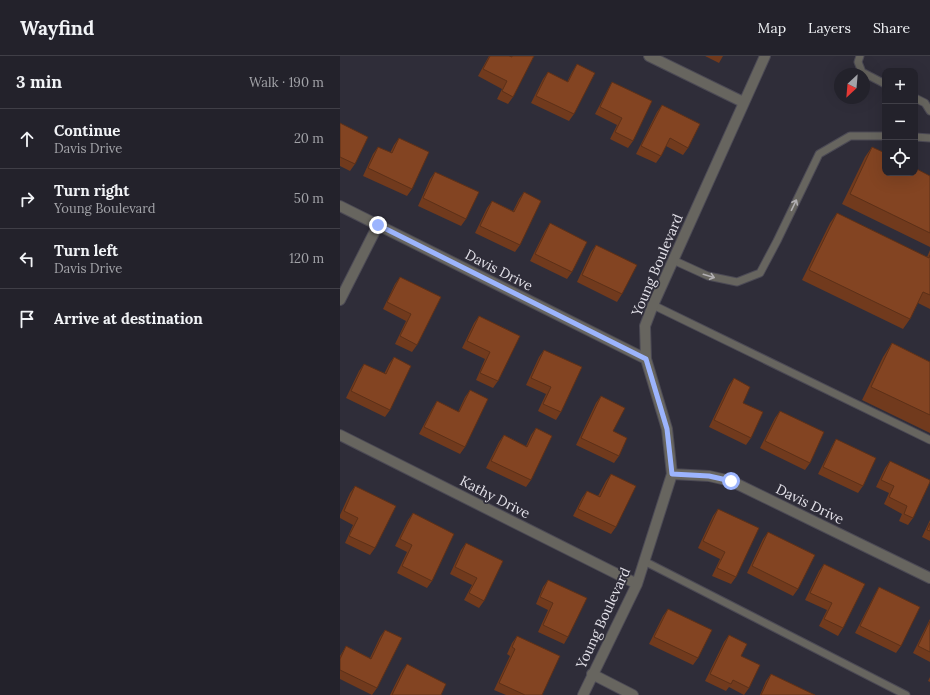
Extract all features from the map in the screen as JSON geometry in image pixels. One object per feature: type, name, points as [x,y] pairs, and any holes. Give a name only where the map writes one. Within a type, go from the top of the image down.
[{"type":"street","points":[[649,56],[744,102]]},
{"type":"street","name":"Young Boulevard","points":[[583,695],[637,584],[672,474],[667,429],[646,359],[645,326],[673,260],[765,56]]},
{"type":"street","name":"Davis Drive","points":[[340,206],[646,359]]},
{"type":"street","points":[[340,300],[378,225]]},
{"type":"street","name":"Kathy Drive","points":[[340,435],[637,584]]},
{"type":"street","name":"Davis Drive","points":[[672,474],[709,476],[731,481],[930,578]]},
{"type":"street","points":[[592,674],[633,695]]},
{"type":"lane","points":[[860,56],[858,62],[862,72],[882,82]]},
{"type":"lane","points":[[918,99],[925,102],[930,111]]},
{"type":"lane","points":[[673,260],[708,276],[737,282],[760,273],[819,154],[850,136],[882,136]]},
{"type":"lane","points":[[918,137],[930,138]]},
{"type":"lane","points":[[653,305],[930,440]]},
{"type":"lane","points":[[644,561],[906,695]]},
{"type":"building","points":[[490,56],[534,56],[513,97],[502,91],[507,81],[483,69]]},
{"type":"building","points":[[577,64],[595,73],[574,114],[536,96],[548,72],[568,82]]},
{"type":"building","points":[[612,82],[652,101],[633,141],[615,132],[622,118],[600,107]]},
{"type":"building","points":[[662,105],[700,124],[688,148],[670,138],[661,156],[641,146]]},
{"type":"building","points":[[340,123],[368,137],[355,164],[340,157]]},
{"type":"building","points":[[399,138],[429,152],[412,189],[368,168],[378,147],[392,153]]},
{"type":"building","points":[[872,147],[882,152],[882,176],[918,176],[918,170],[930,176],[930,233],[850,194]]},
{"type":"building","points":[[435,172],[479,192],[466,219],[423,198]]},
{"type":"building","points":[[524,192],[541,201],[520,245],[480,226],[492,201],[514,212]]},
{"type":"building","points":[[837,213],[929,258],[930,255],[930,295],[923,292],[910,319],[809,270]]},
{"type":"building","points":[[550,223],[587,242],[572,272],[535,254]]},
{"type":"building","points":[[596,245],[637,265],[622,294],[582,275]]},
{"type":"building","points":[[400,277],[441,297],[417,345],[400,336],[411,314],[387,302]]},
{"type":"building","points":[[479,316],[520,336],[498,381],[480,373],[490,352],[467,341]]},
{"type":"building","points":[[892,343],[930,362],[930,415],[871,387]]},
{"type":"building","points":[[544,350],[582,367],[561,412],[543,404],[551,387],[531,378]]},
{"type":"building","points":[[394,357],[411,366],[390,410],[351,391],[364,364],[386,374]]},
{"type":"building","points":[[734,378],[750,387],[743,403],[763,412],[751,438],[714,420]]},
{"type":"building","points":[[470,390],[488,399],[465,447],[424,427],[437,401],[459,412]]},
{"type":"building","points":[[601,396],[625,408],[613,431],[627,438],[619,456],[581,438]]},
{"type":"building","points":[[780,411],[824,432],[810,463],[765,441]]},
{"type":"building","points":[[536,428],[552,436],[531,480],[491,461],[504,435],[527,447]]},
{"type":"building","points":[[836,439],[876,458],[863,486],[823,467]]},
{"type":"building","points":[[890,461],[930,480],[913,518],[904,514],[907,506],[889,497],[894,486],[881,480]]},
{"type":"building","points":[[611,474],[636,486],[616,527],[578,509],[587,491],[600,497]]},
{"type":"building","points":[[355,486],[396,506],[375,548],[349,536],[358,518],[344,511]]},
{"type":"building","points":[[718,509],[759,528],[736,577],[717,568],[725,552],[703,541]]},
{"type":"building","points":[[413,513],[454,534],[432,581],[402,566],[412,545],[400,539]]},
{"type":"building","points":[[930,523],[930,531],[927,530]]},
{"type":"building","points":[[768,532],[815,555],[798,589],[752,566]]},
{"type":"building","points":[[466,543],[503,561],[484,601],[469,593],[477,578],[455,567]]},
{"type":"building","points":[[824,564],[865,584],[843,628],[824,619],[832,603],[810,593]]},
{"type":"building","points":[[548,580],[587,598],[568,637],[543,625],[553,603],[540,597]]},
{"type":"building","points":[[879,587],[920,607],[901,646],[860,626]]},
{"type":"building","points":[[668,609],[712,630],[698,658],[654,637]]},
{"type":"building","points":[[930,621],[930,652],[918,646]]},
{"type":"building","points":[[385,630],[402,638],[377,688],[340,670],[340,659],[346,646],[371,659]]},
{"type":"building","points":[[729,635],[747,644],[741,656],[760,665],[749,688],[733,680],[731,684],[710,674]]},
{"type":"building","points":[[517,636],[560,656],[542,695],[525,695],[499,683],[515,649],[512,647]]},
{"type":"building","points":[[407,664],[446,684],[441,695],[392,695]]},
{"type":"building","points":[[771,674],[815,695],[761,695]]},
{"type":"route","points":[[378,225],[646,359],[667,429],[672,474],[709,476],[731,481]]}]
